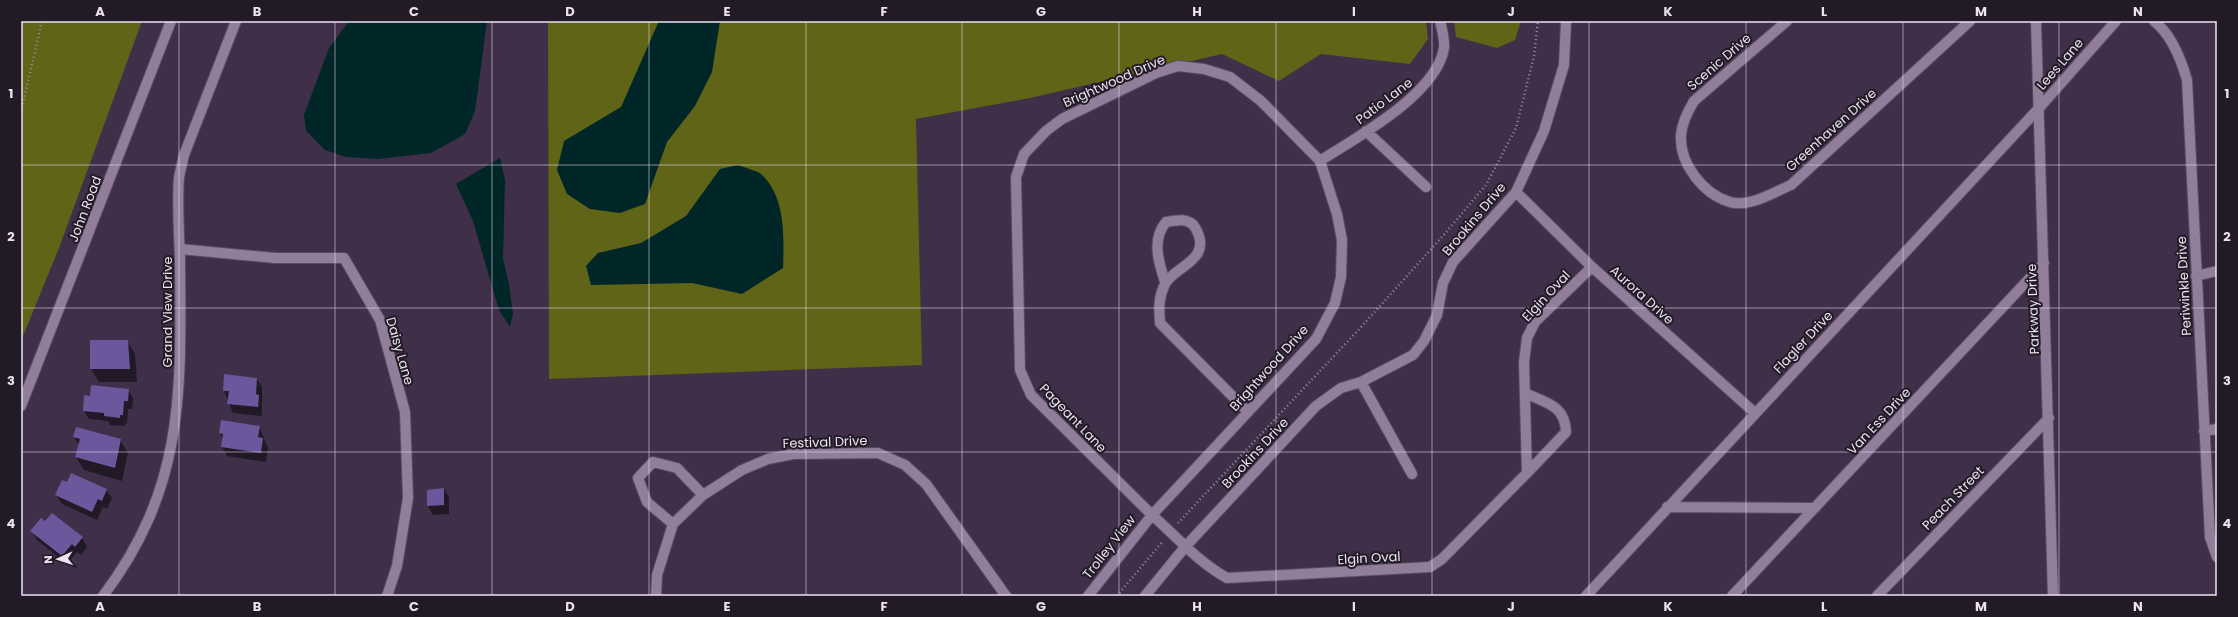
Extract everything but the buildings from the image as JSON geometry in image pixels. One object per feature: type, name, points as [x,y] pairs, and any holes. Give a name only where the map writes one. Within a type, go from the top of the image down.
[{"type":"street","name":"John Road","points":[[23,400],[172,21]]},
{"type":"street","name":"Grand View Drive","points":[[102,596],[126,564],[137,543],[164,479],[171,453],[181,378],[178,189],[181,163],[236,21]]},
{"type":"street","name":"Patio Lane","points":[[1320,161],[1366,131],[1419,92],[1435,73],[1444,48],[1440,21]]},
{"type":"street","name":"Scenic Drive","points":[[1694,177],[1684,157],[1681,135],[1685,116],[1694,101],[1787,21]]},
{"type":"street","name":"Greenhaven Drive","points":[[1694,177],[1710,191],[1731,203],[1755,201],[1791,185],[1970,21]]},
{"type":"street","name":"Parkway Drive","points":[[2036,21],[2040,107],[2053,596]]},
{"type":"street","name":"Lees Lane","points":[[2040,107],[2116,21]]},
{"type":"street","name":"Periwinkle Drive","points":[[2154,21],[2169,36],[2183,65],[2186,80],[2210,537],[2217,557]]},
{"type":"street","name":"Brookins Drive","points":[[1145,596],[1185,547],[1316,406],[1341,388],[1361,382],[1413,355],[1424,341],[1437,315],[1443,283],[1453,262],[1516,192],[1544,131],[1564,65],[1567,22]]},
{"type":"street","name":"Brightwood Drive","points":[[1016,177],[1024,154],[1046,131],[1062,119],[1156,73],[1178,66],[1204,69],[1230,77],[1261,101],[1320,161],[1337,214],[1342,240],[1341,277],[1335,303],[1316,339],[1152,515]]},
{"type":"street","name":"Flagler Drive","points":[[1586,596],[1754,413],[2040,107]]},
{"type":"street","points":[[1366,131],[1426,187]]},
{"type":"street","name":"Pageant Lane","points":[[1016,177],[1020,370],[1031,395],[1185,547]]},
{"type":"street","name":"Aurora Drive","points":[[1516,192],[1592,268],[1754,413]]},
{"type":"street","points":[[1165,282],[1159,261],[1158,236],[1166,222],[1178,220],[1188,221],[1196,228],[1200,242],[1196,256],[1165,282],[1159,300],[1160,323],[1248,412]]},
{"type":"street","name":"Daisy Lane","points":[[180,249],[275,258],[344,258],[380,320],[404,412],[408,498],[397,566],[387,596]]},
{"type":"street","name":"Van Ess Drive","points":[[1732,596],[2044,263]]},
{"type":"street","name":"Elgin Oval","points":[[1527,473],[1525,393],[1527,338],[1535,322],[1592,268]]},
{"type":"street","points":[[2196,276],[2217,271]]},
{"type":"street","points":[[1361,382],[1412,474]]},
{"type":"street","name":"Elgin Oval","points":[[1185,547],[1212,570],[1227,578],[1430,567],[1442,559],[1566,432],[1565,420],[1558,408],[1525,393]]},
{"type":"street","name":"Peach Street","points":[[1877,596],[2049,418]]},
{"type":"street","points":[[2204,431],[2217,429]]},
{"type":"street","name":"Festival Drive","points":[[656,596],[657,575],[673,524],[703,495],[742,470],[768,459],[794,454],[878,454],[905,465],[926,484],[1006,596]]},
{"type":"street","points":[[673,524],[647,502],[638,478],[653,462],[677,468],[703,495]]},
{"type":"street","points":[[1667,507],[1815,508]]},
{"type":"street","name":"Trolley View","points":[[1088,596],[1152,515]]},
{"type":"path","points":[[21,112],[42,21]]},
{"type":"path","points":[[1184,516],[1367,320],[1442,237],[1486,185],[1516,128],[1534,56],[1538,21]]},
{"type":"path","points":[[1117,596],[1162,542]]},
{"type":"green space","points":[[21,21],[142,21],[59,248],[21,341]]},
{"type":"green space","points":[[548,21],[1426,21],[1428,39],[1410,64],[1321,54],[1279,81],[1222,54],[1030,98],[916,119],[922,365],[549,379]]},
{"type":"green space","points":[[1454,21],[1521,21],[1515,40],[1497,48],[1456,37]]},
{"type":"shaded area","points":[[349,21],[487,21],[475,111],[465,134],[431,153],[378,159],[346,157],[325,150],[306,131],[304,115],[329,48]]},
{"type":"shaded area","points":[[659,21],[720,21],[712,72],[695,106],[667,142],[645,204],[620,213],[590,209],[567,194],[557,170],[564,141],[621,107]]},
{"type":"shaded area","points":[[500,158],[505,180],[503,259],[509,284],[513,314],[510,327],[499,310],[473,221],[456,184]]},
{"type":"shaded area","points":[[738,165],[761,174],[769,183],[775,194],[782,218],[784,244],[783,268],[742,294],[692,283],[591,285],[586,266],[598,253],[641,243],[686,216],[720,169]]}]
